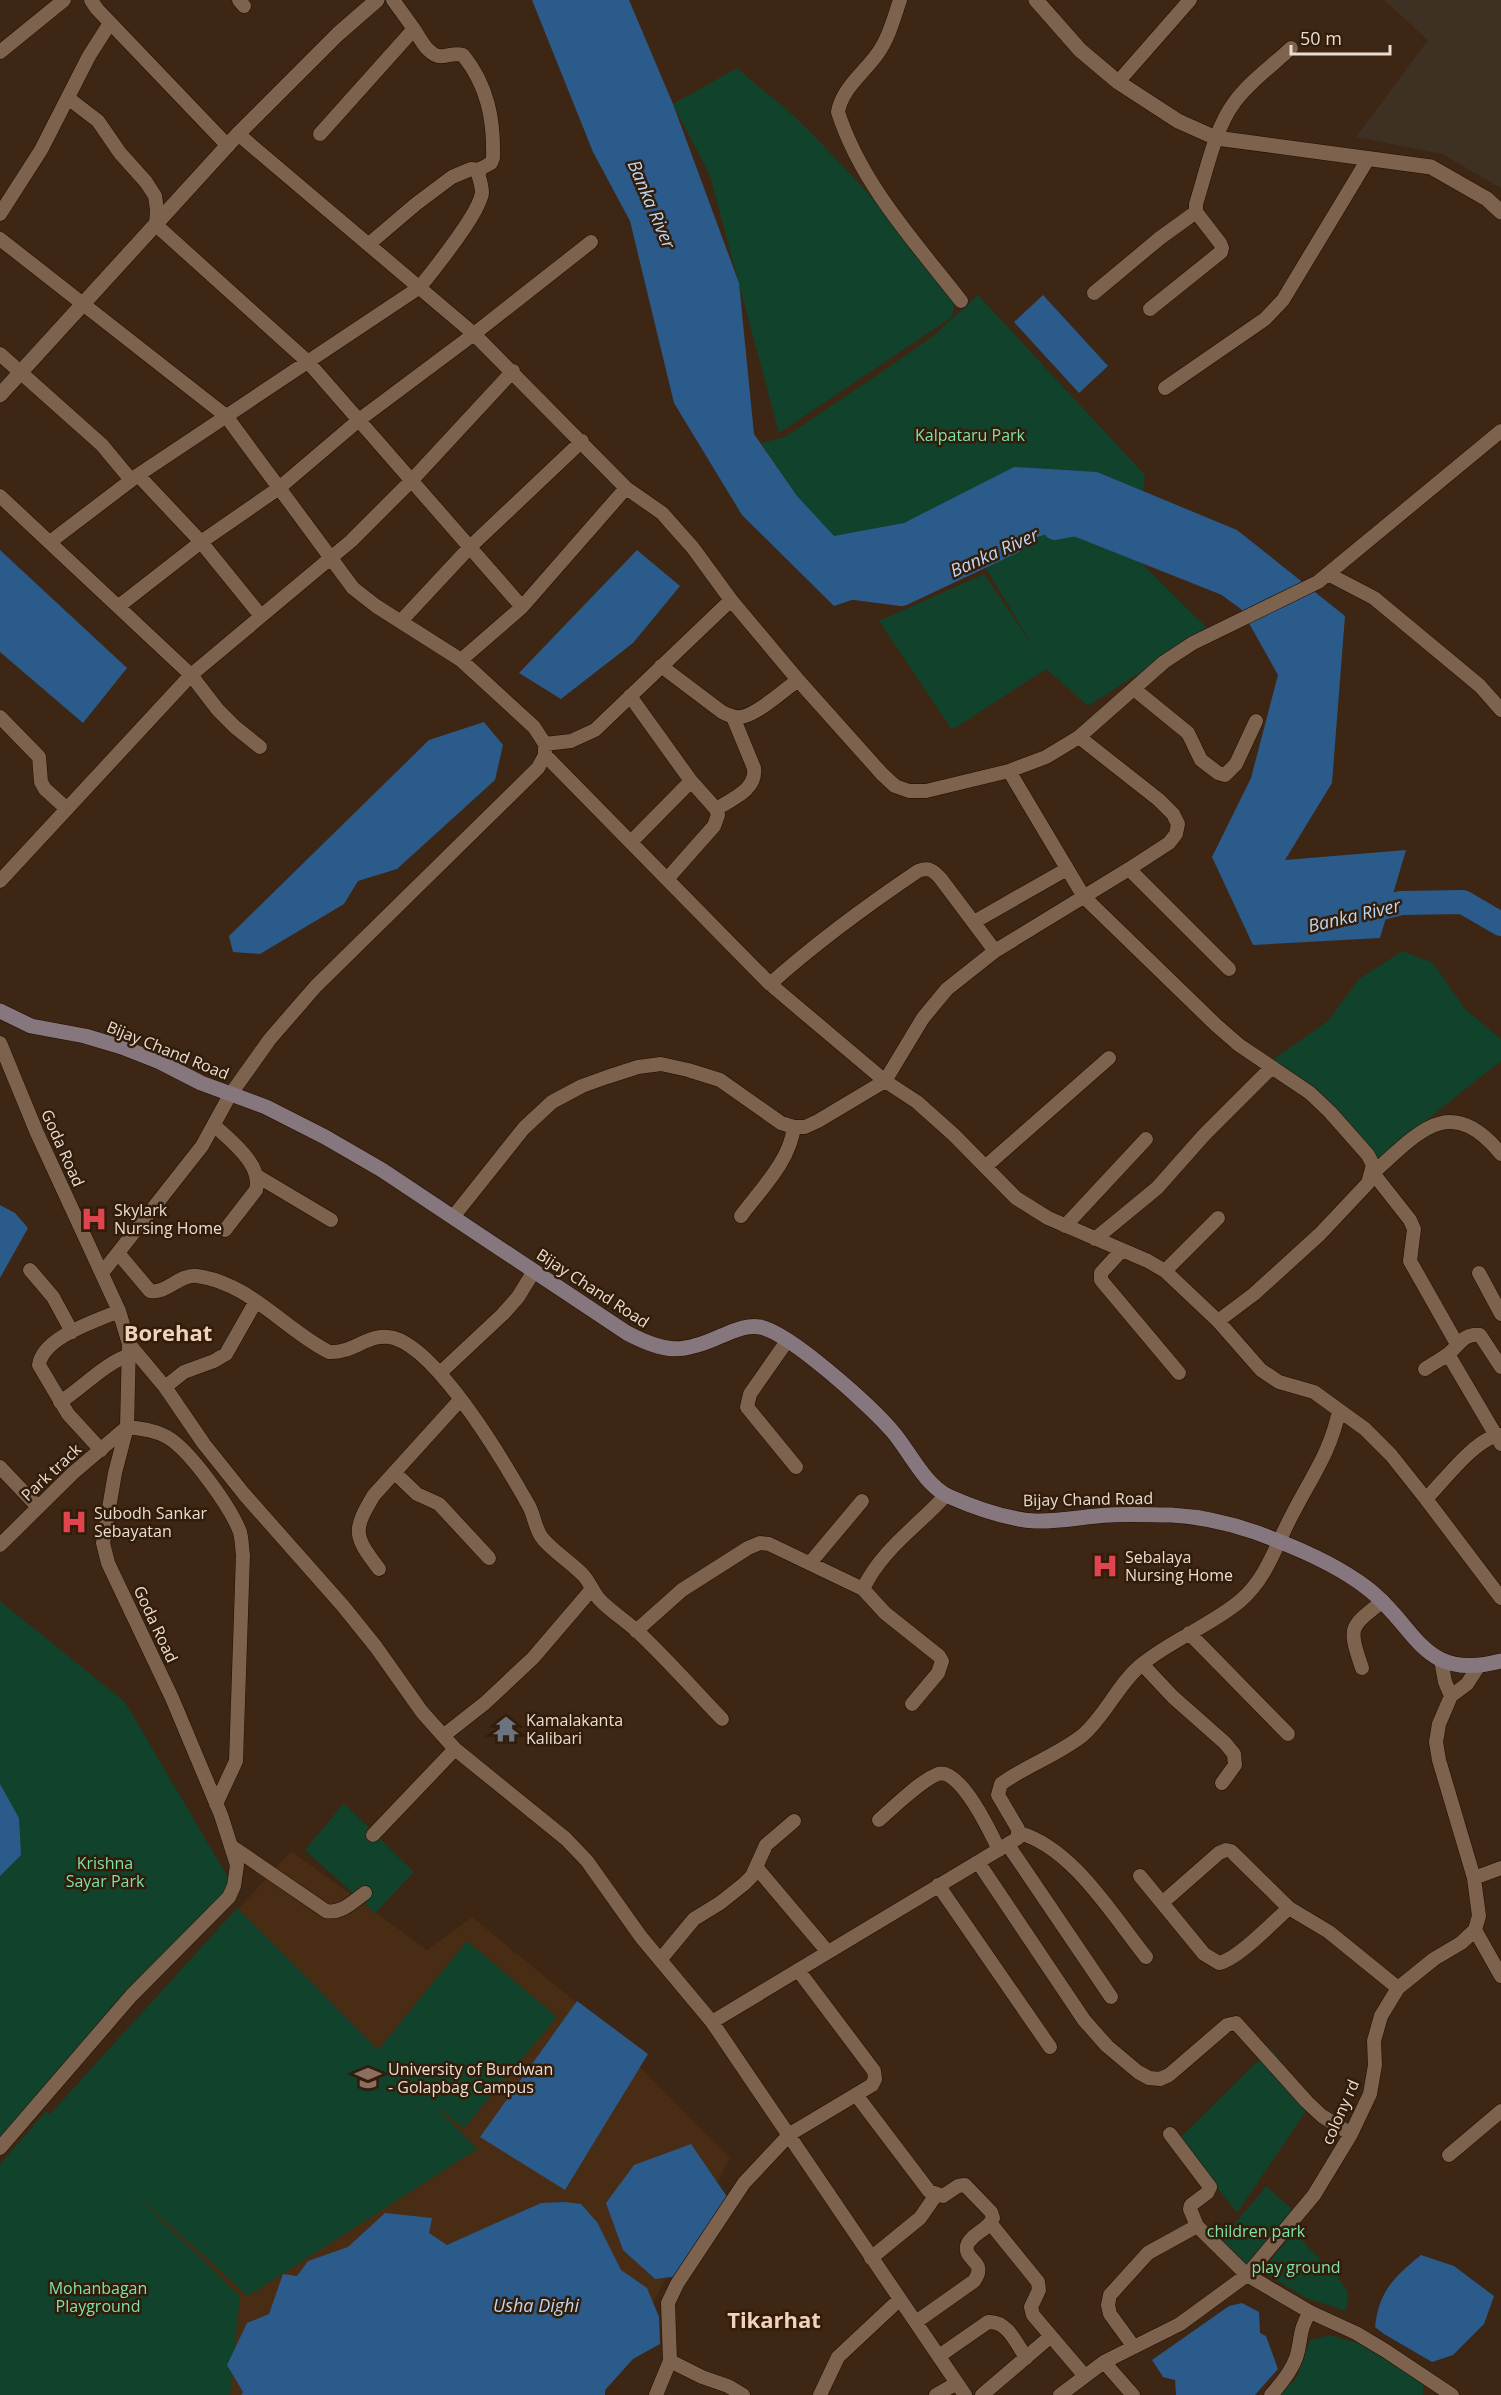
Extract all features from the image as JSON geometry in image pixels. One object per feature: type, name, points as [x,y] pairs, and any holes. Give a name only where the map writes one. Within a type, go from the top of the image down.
[{"type":"main road","name":"Bijay Chand Road","points":[[0,1011],[31,1026],[85,1036],[122,1047],[230,1095],[266,1107],[325,1137],[382,1170],[627,1333],[649,1345],[671,1350],[695,1348],[741,1327],[761,1327],[787,1341],[856,1393],[895,1434],[928,1480],[946,1495],[991,1511],[1035,1521],[1110,1515],[1173,1515],[1221,1523],[1279,1541],[1342,1571],[1383,1601],[1419,1643],[1441,1660],[1478,1667],[1501,1660]]},
{"type":"street","points":[[0,52],[64,0]]},
{"type":"street","points":[[91,0],[110,23],[228,146]]},
{"type":"street","points":[[0,395],[238,134],[338,34],[377,0]]},
{"type":"street","points":[[369,244],[452,177],[471,169],[480,170],[489,165],[493,158],[489,104],[463,55],[458,53],[434,56],[393,0]]},
{"type":"street","points":[[900,0],[879,52],[844,94],[838,112],[858,159],[874,187],[961,301]]},
{"type":"street","points":[[1036,0],[1080,50],[1118,82],[1178,121],[1216,138],[1431,167],[1487,199],[1501,212]]},
{"type":"street","points":[[1118,82],[1190,0]]},
{"type":"street","points":[[0,213],[41,150],[89,56],[110,23]]},
{"type":"street","points":[[320,134],[414,29]]},
{"type":"street","points":[[1150,309],[1221,252],[1220,243],[1196,212],[1196,204],[1216,138],[1234,104],[1249,86],[1291,48]]},
{"type":"street","points":[[68,98],[98,121],[120,153],[146,182],[155,196],[156,225]]},
{"type":"street","points":[[238,134],[474,334],[626,488],[662,513],[693,548],[731,600],[798,680],[895,786],[909,791],[926,791],[1009,771],[1046,757],[1079,737],[1164,663],[1193,643],[1323,578],[1501,431]]},
{"type":"street","points":[[1165,388],[1265,319],[1283,300],[1368,159]]},
{"type":"street","points":[[50,542],[135,478],[420,287],[460,234],[479,201],[482,189],[478,174],[480,170]]},
{"type":"street","points":[[1094,293],[1160,237],[1196,212]]},
{"type":"street","points":[[156,225],[308,362],[522,607]]},
{"type":"street","points":[[0,239],[226,416],[353,588],[376,606],[461,660],[534,727],[545,749],[770,984],[885,1081],[917,1102],[954,1135],[1016,1198],[1065,1226],[1165,1271],[1218,1321],[1262,1370],[1279,1382],[1314,1392],[1365,1429],[1391,1455],[1501,1598]]},
{"type":"street","points":[[118,606],[201,542],[279,488],[359,420],[591,242]]},
{"type":"street","points":[[0,354],[102,445],[201,542],[261,616]]},
{"type":"street","points":[[0,881],[191,675],[351,541],[412,480],[513,371]]},
{"type":"street","points":[[401,621],[470,547],[582,441]]},
{"type":"street","points":[[461,660],[522,607],[626,488]]},
{"type":"street","points":[[0,496],[191,675],[229,722],[260,747]]},
{"type":"street","points":[[1323,578],[1374,598],[1480,686],[1501,710]]},
{"type":"street","points":[[545,749],[595,730],[731,600]]},
{"type":"street","points":[[661,666],[722,712],[733,717],[742,717],[752,713],[798,680]]},
{"type":"street","points":[[1134,689],[1188,733],[1201,760],[1218,773],[1225,775],[1236,764],[1256,721]]},
{"type":"street","points":[[630,696],[691,781],[716,809],[718,815],[717,821],[668,879]]},
{"type":"street","points":[[0,717],[39,757],[41,783],[67,809]]},
{"type":"street","points":[[716,809],[746,789],[755,776],[754,768],[733,717]]},
{"type":"street","points":[[453,1217],[525,1128],[552,1102],[582,1086],[638,1067],[661,1064],[720,1080],[781,1123],[794,1127],[805,1127],[818,1121],[885,1081],[923,1018],[947,989],[995,951],[1129,869],[1169,843],[1176,834],[1178,824],[1173,814],[1143,785],[1079,737]]},
{"type":"street","points":[[102,1273],[202,1146],[230,1095],[270,1039],[316,986],[538,768],[545,749]]},
{"type":"street","points":[[1009,771],[1084,897],[1216,1025],[1239,1045],[1310,1093],[1330,1112],[1368,1155],[1373,1165],[1373,1173],[1410,1220],[1414,1229],[1410,1261],[1452,1349],[1499,1438],[1473,1450],[1426,1499]]},
{"type":"street","points":[[632,842],[691,781]]},
{"type":"street","points":[[770,984],[812,946],[918,871],[926,868],[934,871],[995,951]]},
{"type":"street","points":[[974,922],[1067,869]]},
{"type":"street","points":[[1129,869],[1229,969]]},
{"type":"street","name":"Goda Road","points":[[0,1043],[119,1311],[129,1349],[127,1427],[115,1473],[103,1543],[108,1563],[172,1698],[216,1804],[237,1864],[234,1886],[229,1897],[131,1996],[0,2148]]},
{"type":"street","points":[[985,1167],[1108,1058]]},
{"type":"street","points":[[1095,1239],[1157,1188],[1204,1135],[1272,1067]]},
{"type":"street","points":[[1218,1321],[1286,1267],[1368,1184],[1373,1173],[1421,1130],[1437,1123],[1453,1121],[1469,1125],[1488,1139],[1501,1154]]},
{"type":"street","points":[[215,1126],[240,1149],[258,1183],[256,1190],[225,1230]]},
{"type":"street","points":[[741,1216],[779,1164],[790,1143],[794,1127]]},
{"type":"street","points":[[1065,1226],[1146,1139]]},
{"type":"street","points":[[256,1176],[331,1220]]},
{"type":"street","points":[[1165,1271],[1218,1218]]},
{"type":"street","points":[[1122,1250],[1101,1273],[1101,1280],[1179,1373]]},
{"type":"street","points":[[118,1253],[150,1291],[161,1290],[189,1276],[213,1280],[256,1301],[330,1352],[346,1350],[371,1338],[382,1336],[395,1338],[409,1346],[440,1373],[481,1429],[531,1509],[538,1532],[543,1539],[583,1575],[603,1602],[636,1631],[722,1719]]},
{"type":"street","points":[[30,1270],[53,1297],[72,1332]]},
{"type":"street","points":[[440,1373],[503,1314],[518,1297],[534,1271]]},
{"type":"street","points":[[1479,1273],[1501,1314]]},
{"type":"street","points":[[165,1387],[184,1372],[226,1354],[256,1301]]},
{"type":"street","points":[[101,1450],[60,1402],[39,1365],[44,1352],[72,1332],[119,1311]]},
{"type":"street","points":[[1425,1369],[1471,1334],[1480,1335],[1501,1367]]},
{"type":"street","points":[[787,1341],[750,1394],[747,1407],[796,1467]]},
{"type":"street","points":[[60,1402],[129,1349],[165,1387],[204,1444],[244,1494],[343,1606],[376,1647],[422,1712],[443,1736],[455,1749],[566,1839],[605,1883],[641,1938],[712,2022],[965,2395]]},
{"type":"street","points":[[379,1569],[363,1548],[358,1536],[359,1524],[374,1495],[460,1400]]},
{"type":"street","points":[[1146,1957],[1074,1868],[1043,1843],[1019,1833],[998,1795],[1001,1784],[1043,1761],[1084,1734],[1142,1664],[1238,1602],[1253,1588],[1271,1561],[1279,1541],[1322,1464],[1333,1436],[1339,1410]]},
{"type":"street","points":[[127,1427],[153,1431],[168,1438],[185,1451],[227,1507],[240,1535],[242,1604],[238,1744],[236,1761],[216,1804]]},
{"type":"street","name":"Park track","points":[[0,1545],[38,1507],[127,1427]]},
{"type":"street","points":[[0,1467],[38,1507]]},
{"type":"street","points":[[394,1473],[417,1494],[439,1504],[489,1558]]},
{"type":"street","points":[[863,1589],[883,1555],[946,1495]]},
{"type":"street","points":[[810,1563],[862,1501]]},
{"type":"street","points":[[636,1631],[681,1590],[748,1548],[760,1543],[770,1544],[863,1589],[885,1613],[939,1656],[942,1661],[938,1673],[912,1704]]},
{"type":"street","points":[[443,1736],[485,1703],[533,1658],[592,1589]]},
{"type":"street","points":[[1362,1668],[1352,1640],[1352,1633],[1359,1620],[1383,1601]]},
{"type":"street","points":[[1189,1634],[1288,1734]]},
{"type":"street","points":[[1441,1660],[1445,1682],[1451,1696]]},
{"type":"street","points":[[1142,1664],[1173,1697],[1225,1743],[1234,1754],[1235,1765],[1222,1783]]},
{"type":"street","points":[[1478,1667],[1467,1684],[1451,1696],[1439,1724],[1436,1742],[1439,1760],[1474,1878],[1479,1917],[1475,1930],[1497,1957],[1501,1976]]},
{"type":"street","points":[[373,1835],[455,1749]]},
{"type":"street","points":[[879,1820],[937,1774],[945,1773],[953,1777],[1111,1997]]},
{"type":"street","points":[[660,1960],[694,1919],[731,1896],[752,1876],[766,1845],[794,1821]]},
{"type":"street","points":[[712,2022],[827,1951],[1003,1848],[1018,1838],[1019,1833]]},
{"type":"street","points":[[231,1846],[326,1911],[334,1913],[342,1910],[365,1893]]},
{"type":"street","points":[[1162,1903],[1219,1853],[1226,1850],[1237,1855],[1289,1908],[1329,1932],[1398,1988]]},
{"type":"street","points":[[978,1862],[1084,2020],[1107,2046],[1138,2072],[1149,2078],[1160,2079],[1169,2075],[1227,2025],[1236,2024],[1307,2102],[1322,2116],[1351,2134]]},
{"type":"street","points":[[756,1867],[827,1951]]},
{"type":"street","points":[[1474,1878],[1501,1868]]},
{"type":"street","points":[[1140,1876],[1204,1954],[1219,1963],[1226,1962],[1237,1954],[1289,1908]]},
{"type":"street","points":[[938,1885],[1050,2047]]},
{"type":"street","name":"colony rd","points":[[1060,2395],[1104,2361],[1180,2324],[1247,2275],[1314,2195],[1351,2134],[1370,2094],[1376,2065],[1374,2041],[1381,2016],[1398,1988],[1434,1959],[1461,1943],[1475,1930]]},
{"type":"street","points":[[656,2395],[669,2361],[668,2303],[677,2284],[744,2183],[790,2134],[857,2096],[872,2085],[875,2079],[874,2071],[798,1970]]},
{"type":"street","points":[[857,2096],[929,2191],[943,2196],[958,2186],[965,2185],[991,2212],[993,2218],[991,2224],[967,2246],[968,2252],[979,2267],[979,2274],[974,2281],[916,2322]]},
{"type":"street","points":[[1449,2155],[1501,2111]]},
{"type":"street","points":[[1170,2134],[1210,2187],[1207,2193],[1191,2205],[1190,2210],[1197,2226],[1247,2275],[1310,2312],[1386,2350],[1452,2395]]},
{"type":"street","points":[[871,2258],[920,2218],[936,2195]]},
{"type":"street","points":[[991,2224],[1038,2282],[1040,2290],[1031,2307],[1033,2315],[1084,2375]]},
{"type":"street","points":[[1134,2348],[1110,2314],[1108,2305],[1110,2295],[1148,2253],[1197,2226]]},
{"type":"street","points":[[820,2395],[838,2357],[900,2299]]},
{"type":"street","points":[[1270,2395],[1291,2368],[1296,2357],[1302,2324],[1310,2312]]},
{"type":"street","points":[[939,2356],[988,2322],[996,2321],[1004,2326],[1026,2358]]},
{"type":"street","points":[[982,2395],[1051,2336]]},
{"type":"street","points":[[669,2361],[702,2377],[728,2386],[743,2395]]},
{"type":"street","points":[[1104,2361],[1133,2395]]},
{"type":"street","points":[[936,2395],[957,2383]]},
{"type":"shaded area","points":[[1384,0],[1501,0],[1501,188],[1442,154],[1356,137],[1428,40]]},
{"type":"shaded area","name":"University of Burdwan - Golapbag Campus","points":[[291,1851],[427,1950],[472,1917],[572,1999],[730,2158],[604,2395],[0,2395],[0,2172]]},
{"type":"green space","points":[[737,68],[793,115],[822,144],[957,288],[952,317],[779,433],[710,176],[673,104]]},
{"type":"green space","name":"Kalpataru Park","points":[[978,295],[1145,475],[1136,558],[1208,629],[1088,706],[1046,669],[952,730],[879,621],[984,574],[1035,649],[966,536],[848,553],[816,524],[761,443],[785,437],[889,367],[932,337]]},
{"type":"green space","points":[[1402,951],[1433,963],[1465,1009],[1501,1039],[1501,1061],[1376,1160],[1272,1060],[1328,1021],[1359,979]]},
{"type":"green space","name":"Krishna Sayar Park","points":[[0,1601],[125,1702],[233,1886],[0,2146]]},
{"type":"green space","points":[[344,1803],[414,1872],[375,1913],[305,1850]]},
{"type":"green space","name":"Mohanbagan Playground","points":[[237,1908],[378,2050],[467,1941],[557,2017],[464,2128],[436,2107],[477,2149],[248,2296],[124,2184],[240,2296],[230,2395],[0,2395],[0,2164],[46,2111],[50,2114]]},
{"type":"green space","points":[[1271,2048],[1312,2102],[1237,2213],[1179,2139]]},
{"type":"green space","name":"children park","points":[[1266,2186],[1294,2211],[1247,2271],[1220,2247],[1235,2223]]},
{"type":"green space","name":"play ground","points":[[1294,2232],[1337,2276],[1348,2292],[1346,2311],[1306,2298],[1264,2273],[1268,2263]]},
{"type":"green space","points":[[1330,2335],[1361,2344],[1423,2383],[1423,2395],[1279,2395],[1296,2379],[1310,2340]]},
{"type":"water","points":[[532,0],[629,0],[673,104],[739,283],[754,434],[797,496],[834,536],[904,523],[1014,467],[1097,472],[1237,530],[1345,616],[1332,783],[1285,860],[1406,850],[1380,938],[1253,945],[1212,857],[1251,778],[1278,675],[1227,584],[1076,524],[834,606],[742,515],[674,403],[630,221],[593,152]]},
{"type":"water","points":[[1043,295],[1108,366],[1079,393],[1014,322]]},
{"type":"water","points":[[0,550],[127,668],[83,723],[0,652]]},
{"type":"water","points":[[637,550],[680,586],[633,643],[561,699],[519,673]]},
{"type":"water","points":[[484,722],[503,745],[495,780],[397,869],[358,881],[344,904],[260,954],[233,952],[229,936],[429,740]]},
{"type":"water","points":[[0,1205],[15,1213],[28,1228],[0,1278]]},
{"type":"water","points":[[0,1784],[19,1818],[21,1855],[0,1876]]},
{"type":"water","points":[[577,2001],[648,2054],[565,2190],[480,2137]]},
{"type":"water","points":[[691,2144],[730,2201],[679,2276],[655,2279],[623,2250],[606,2203],[634,2165]]},
{"type":"water","name":"Usha Dighi","points":[[541,2203],[581,2204],[597,2222],[621,2270],[647,2288],[659,2317],[660,2344],[633,2359],[605,2390],[605,2395],[241,2395],[243,2392],[227,2365],[247,2323],[269,2314],[283,2274],[297,2276],[308,2261],[348,2247],[385,2213],[432,2218],[429,2233],[447,2245]]},
{"type":"water","points":[[1421,2255],[1454,2266],[1494,2296],[1484,2324],[1453,2355],[1432,2362],[1375,2327],[1380,2304],[1389,2286]]},
{"type":"water","points":[[1242,2303],[1259,2312],[1260,2333],[1266,2336],[1278,2369],[1255,2395],[1176,2395],[1175,2380],[1163,2377],[1152,2360],[1229,2306]]},
{"type":"waterway","name":"Banka River","points":[[1055,528],[1076,524],[1227,584],[1249,600]]},
{"type":"waterway","name":"Banka River","points":[[848,587],[902,594],[1014,541]]},
{"type":"waterway","name":"Banka River","points":[[1358,914],[1401,903],[1463,902],[1501,924]]},
{"type":"place","name":"Skylark Nursing Home","points":[[94,1219]]},
{"type":"place","name":"Subodh Sankar Sebayatan","points":[[74,1522]]},
{"type":"place","name":"Sebalaya Nursing Home","points":[[1105,1566]]},
{"type":"place","name":"Kamalakanta Kalibari","points":[[506,1729]]},
{"type":"place","name":"University of Burdwan - Golapbag Campus","points":[[368,2078]]},
{"type":"district","name":"Borehat","points":[[168,1332]]},
{"type":"district","name":"Tikarhat","points":[[774,2319]]}]
